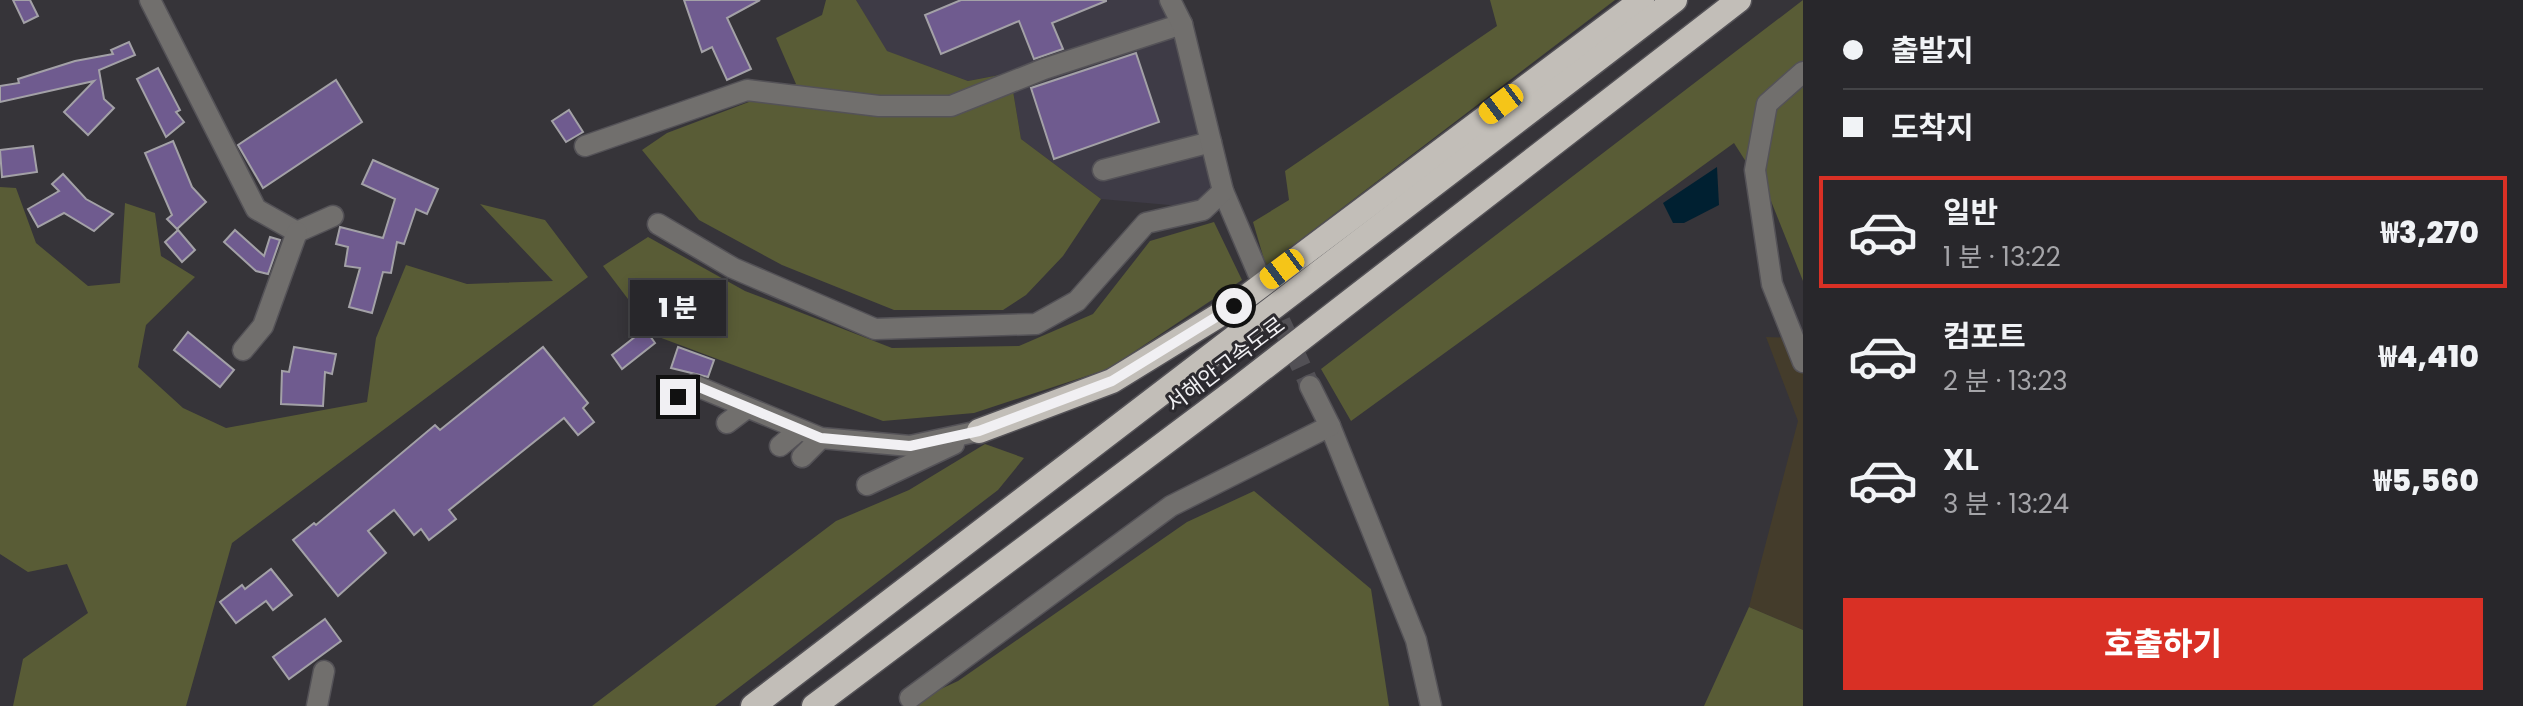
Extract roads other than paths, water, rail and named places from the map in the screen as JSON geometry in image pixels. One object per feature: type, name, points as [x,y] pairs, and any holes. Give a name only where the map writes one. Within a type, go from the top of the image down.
[{"type":"highway","points":[[979,431],[1112,381],[1234,306],[1642,0]]},
{"type":"highway","name":"서해안고속도로","points":[[753,706],[1675,0]]},
{"type":"highway","name":"서해안고속도로","points":[[814,706],[1238,388],[1739,0]]},
{"type":"street","points":[[150,0],[256,209],[297,232]]},
{"type":"street","points":[[1170,0],[1182,24],[1223,191],[1258,273]]},
{"type":"street","points":[[585,146],[747,90],[879,106],[951,106],[1044,69],[1182,24]]},
{"type":"street","points":[[1803,72],[1767,104],[1755,170],[1772,284],[1803,362]]},
{"type":"street","points":[[1103,170],[1211,142]]},
{"type":"street","points":[[658,224],[733,268],[875,329],[1036,324],[1077,301],[1146,223],[1203,210],[1223,191]]},
{"type":"street","points":[[243,350],[263,326],[297,232],[333,216]]},
{"type":"street","points":[[678,397],[694,385],[821,438],[910,446],[979,431]]},
{"type":"street","points":[[1310,386],[1330,426],[1416,640],[1431,706]]},
{"type":"street","points":[[727,423],[747,408]]},
{"type":"street","points":[[910,698],[1171,506],[1330,426]]},
{"type":"street","points":[[780,446],[798,431]]},
{"type":"street","points":[[867,485],[979,431]]},
{"type":"street","points":[[802,457],[821,438]]},
{"type":"street","points":[[317,706],[324,671]]},
{"type":"water","points":[[1717,167],[1719,205],[1684,223],[1673,223],[1663,203]]},
{"type":"tunnel","points":[[1268,294],[1310,386]]}]
